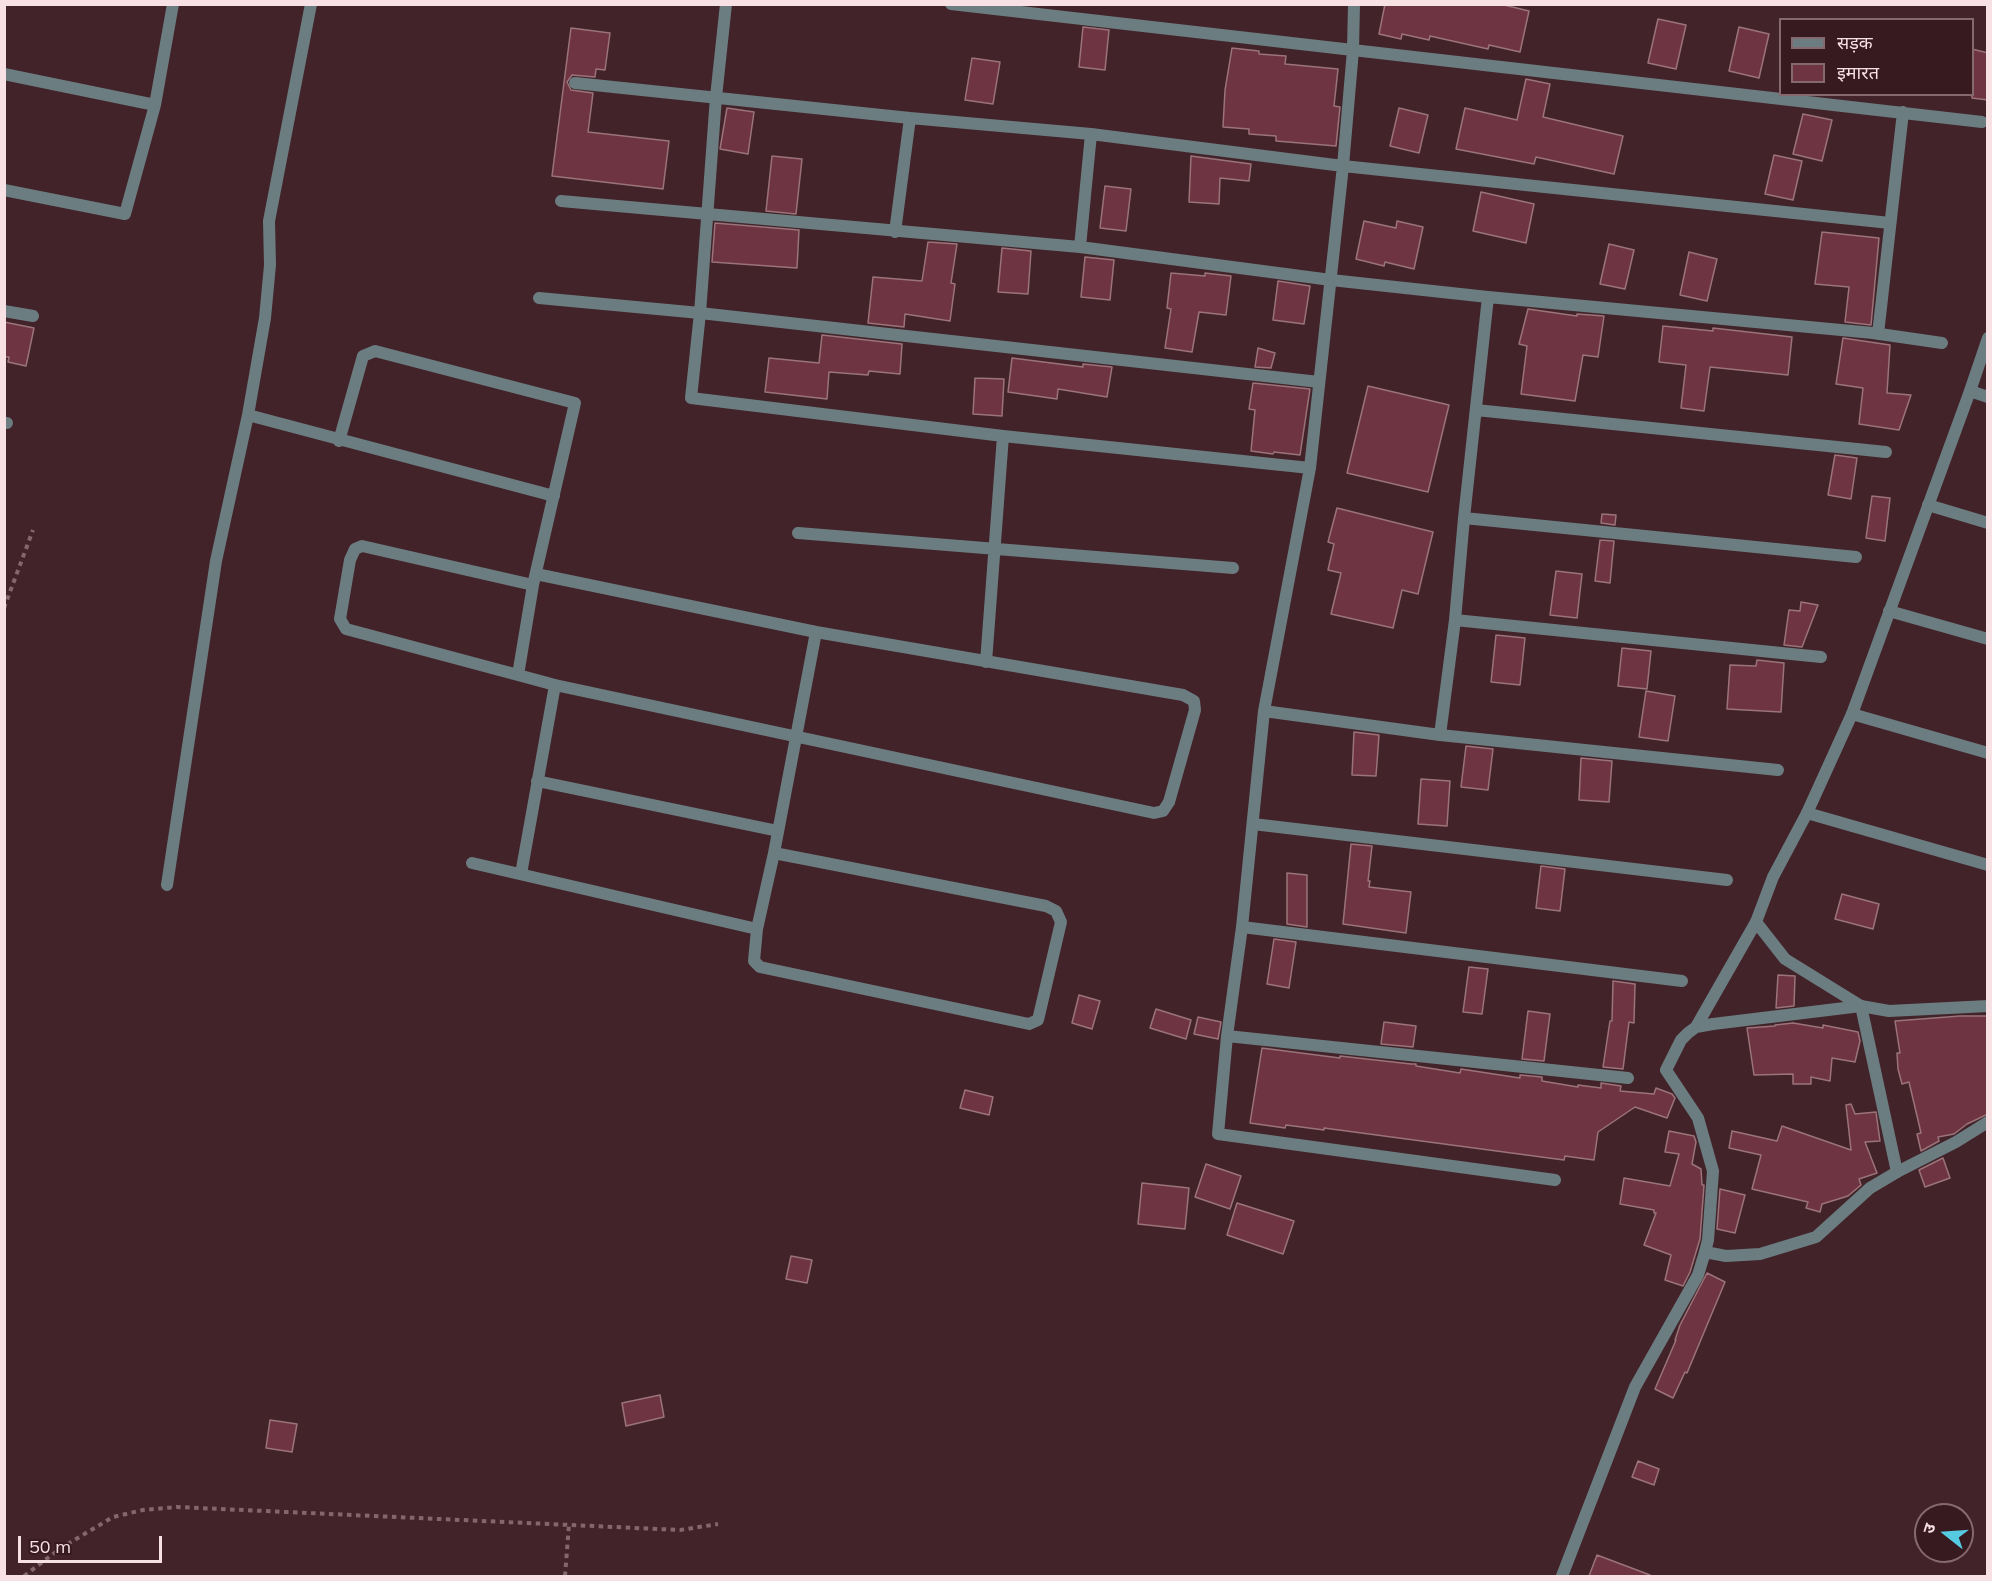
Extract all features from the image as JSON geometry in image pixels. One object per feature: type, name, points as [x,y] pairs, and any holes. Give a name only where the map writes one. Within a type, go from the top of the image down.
[{"type":"street","points":[[4,190],[126,214],[155,105],[173,4]]},
{"type":"street","points":[[167,885],[216,561],[248,415],[265,318],[270,265],[269,221],[311,4]]},
{"type":"street","points":[[726,4],[691,398],[1003,436],[1310,468]]},
{"type":"street","points":[[951,4],[1982,122]]},
{"type":"street","points":[[1354,4],[1353,50],[1343,166],[1310,468],[1264,711],[1218,1134],[1555,1180]]},
{"type":"street","points":[[4,74],[155,105]]},
{"type":"street","points":[[575,83],[910,118],[1091,134],[1343,166],[1890,222]]},
{"type":"street","points":[[1878,334],[1903,112]]},
{"type":"street","points":[[895,232],[910,118]]},
{"type":"street","points":[[1080,248],[1091,134]]},
{"type":"street","points":[[561,201],[1080,248],[1330,280],[1878,334],[1942,343]]},
{"type":"street","points":[[1440,735],[1455,620],[1488,297]]},
{"type":"street","points":[[539,298],[700,313],[1319,382]]},
{"type":"street","points":[[4,311],[33,316]]},
{"type":"street","points":[[1562,1576],[1635,1387],[1698,1275],[1708,1240],[1713,1171],[1698,1118],[1666,1070],[1681,1040],[1696,1027],[1756,922],[1773,877],[1807,813],[1852,714],[1988,338]]},
{"type":"street","points":[[339,441],[363,356],[375,351],[575,403],[535,580],[518,675]]},
{"type":"street","points":[[1970,391],[1988,397]]},
{"type":"street","points":[[1476,410],[1886,452]]},
{"type":"street","points":[[248,415],[339,441],[554,496]]},
{"type":"street","points":[[986,662],[1003,436]]},
{"type":"street","points":[[1928,505],[1988,523]]},
{"type":"street","points":[[1464,518],[1856,557]]},
{"type":"street","points":[[798,533],[1233,568]]},
{"type":"street","points":[[362,546],[535,580],[816,632],[1183,695],[1194,701],[1195,710],[1169,802],[1163,811],[1154,813],[555,685],[346,629],[340,619],[350,560],[355,549],[362,546]]},
{"type":"street","points":[[1889,611],[1988,639]]},
{"type":"street","points":[[1455,620],[1821,657]]},
{"type":"street","points":[[774,853],[1046,906],[1056,911],[1061,922],[1038,1020],[1029,1024],[760,967],[754,961],[757,929],[774,853],[816,632]]},
{"type":"street","points":[[521,874],[555,685]]},
{"type":"street","points":[[1264,711],[1440,735],[1778,770]]},
{"type":"street","points":[[1852,714],[1988,753]]},
{"type":"street","points":[[537,781],[778,831]]},
{"type":"street","points":[[1807,813],[1988,865]]},
{"type":"street","points":[[1253,824],[1727,880]]},
{"type":"street","points":[[472,863],[757,929]]},
{"type":"street","points":[[1756,922],[1785,959],[1861,1006],[1898,1172]]},
{"type":"street","points":[[1242,927],[1682,981]]},
{"type":"street","points":[[1696,1027],[1861,1006],[1888,1011],[1988,1006]]},
{"type":"street","points":[[1227,1036],[1628,1078]]},
{"type":"street","points":[[1705,1252],[1726,1256],[1760,1254],[1816,1237],[1870,1188],[1956,1142],[1988,1122]]},
{"type":"path","points":[[4,608],[33,530]]},
{"type":"path","points":[[24,1576],[86,1532],[113,1517],[143,1510],[177,1507],[680,1530],[718,1524]]},
{"type":"path","points":[[566,1576],[569,1524]]},
{"type":"building","points":[[1385,4],[1500,4],[1529,11],[1520,52],[1489,45],[1488,49],[1430,36],[1429,40],[1402,34],[1401,39],[1379,34]]},
{"type":"building","points":[[1658,19],[1686,25],[1676,69],[1648,63]]},
{"type":"building","points":[[1083,27],[1109,30],[1105,70],[1079,67]]},
{"type":"building","points":[[1739,27],[1769,34],[1759,78],[1729,71]]},
{"type":"building","points":[[571,28],[610,33],[605,70],[596,69],[595,77],[572,75],[567,82],[571,90],[593,93],[588,132],[669,141],[663,189],[552,176]]},
{"type":"building","points":[[1232,48],[1259,51],[1259,54],[1286,56],[1285,64],[1338,69],[1334,106],[1340,107],[1336,146],[1276,141],[1276,136],[1249,134],[1249,129],[1223,127],[1225,90]]},
{"type":"building","points":[[1974,50],[1988,53],[1988,100],[1972,98],[1974,96]]},
{"type":"building","points":[[972,58],[1000,62],[993,104],[965,100]]},
{"type":"building","points":[[1526,79],[1550,84],[1543,117],[1623,136],[1614,174],[1536,157],[1534,164],[1456,149],[1465,108],[1517,120]]},
{"type":"building","points":[[727,108],[754,112],[748,154],[720,149]]},
{"type":"building","points":[[1399,108],[1428,115],[1419,153],[1390,146]]},
{"type":"building","points":[[1803,114],[1832,120],[1822,161],[1793,154]]},
{"type":"building","points":[[1774,155],[1802,161],[1793,200],[1765,194]]},
{"type":"building","points":[[772,156],[802,159],[796,214],[766,211]]},
{"type":"building","points":[[1191,156],[1251,164],[1249,181],[1220,178],[1219,204],[1189,202]]},
{"type":"building","points":[[1105,186],[1131,189],[1126,231],[1100,228]]},
{"type":"building","points":[[1481,192],[1534,204],[1526,243],[1473,231]]},
{"type":"building","points":[[1364,221],[1396,228],[1397,221],[1423,227],[1414,269],[1385,262],[1384,266],[1356,259]]},
{"type":"building","points":[[715,223],[799,230],[797,268],[712,262]]},
{"type":"building","points":[[1822,232],[1879,238],[1871,325],[1845,322],[1849,287],[1815,284]]},
{"type":"building","points":[[928,242],[957,244],[951,283],[955,284],[950,321],[905,314],[904,327],[868,323],[873,277],[922,281]]},
{"type":"building","points":[[1609,244],[1634,250],[1625,289],[1600,284]]},
{"type":"building","points":[[1002,248],[1031,251],[1028,294],[998,292]]},
{"type":"building","points":[[1689,252],[1717,259],[1707,301],[1680,295]]},
{"type":"building","points":[[1085,257],[1114,260],[1110,300],[1081,297]]},
{"type":"building","points":[[1171,273],[1231,276],[1226,315],[1199,312],[1192,352],[1165,348],[1171,309],[1167,308]]},
{"type":"building","points":[[1278,281],[1310,286],[1304,324],[1273,320]]},
{"type":"building","points":[[1528,309],[1577,316],[1577,314],[1604,316],[1598,357],[1583,355],[1575,401],[1521,394],[1527,346],[1519,344]]},
{"type":"building","points":[[4,322],[34,328],[26,366],[8,362],[9,357],[4,357]]},
{"type":"building","points":[[1663,326],[1713,331],[1713,328],[1792,337],[1788,375],[1710,367],[1704,411],[1681,408],[1686,365],[1659,362]]},
{"type":"building","points":[[822,335],[902,344],[900,374],[869,371],[868,375],[829,372],[827,399],[765,392],[769,358],[819,363]]},
{"type":"building","points":[[1843,338],[1890,345],[1887,393],[1911,395],[1899,430],[1859,424],[1863,388],[1836,384]]},
{"type":"building","points":[[1258,348],[1275,353],[1271,368],[1255,367]]},
{"type":"building","points":[[1012,358],[1083,367],[1083,364],[1112,367],[1107,397],[1058,389],[1057,399],[1008,392]]},
{"type":"building","points":[[975,378],[1004,379],[1002,416],[973,414]]},
{"type":"building","points":[[1253,383],[1310,389],[1300,455],[1251,451],[1255,410],[1249,409]]},
{"type":"building","points":[[1368,386],[1449,405],[1428,492],[1347,473]]},
{"type":"building","points":[[1835,455],[1857,458],[1851,499],[1828,495]]},
{"type":"building","points":[[1872,496],[1890,498],[1885,541],[1866,538]]},
{"type":"building","points":[[1337,508],[1433,532],[1418,594],[1402,590],[1393,628],[1331,614],[1341,573],[1328,570],[1334,544],[1328,542]]},
{"type":"building","points":[[1602,514],[1616,515],[1615,525],[1601,523]]},
{"type":"building","points":[[1600,540],[1614,541],[1610,583],[1595,581]]},
{"type":"building","points":[[1556,571],[1582,574],[1577,618],[1550,615]]},
{"type":"building","points":[[1801,602],[1818,605],[1802,647],[1784,645],[1789,610],[1800,611]]},
{"type":"building","points":[[1496,635],[1525,638],[1520,685],[1491,682]]},
{"type":"building","points":[[1622,648],[1651,651],[1647,689],[1618,686]]},
{"type":"building","points":[[1757,660],[1784,663],[1781,712],[1727,709],[1730,665],[1756,666]]},
{"type":"building","points":[[1646,691],[1675,696],[1668,741],[1639,737]]},
{"type":"building","points":[[1354,732],[1379,735],[1376,776],[1352,775]]},
{"type":"building","points":[[1466,746],[1493,749],[1488,790],[1461,787]]},
{"type":"building","points":[[1581,758],[1612,761],[1609,802],[1579,800]]},
{"type":"building","points":[[1421,779],[1450,781],[1447,826],[1418,824]]},
{"type":"building","points":[[1351,844],[1372,846],[1369,887],[1411,892],[1406,933],[1343,924]]},
{"type":"building","points":[[1541,866],[1565,869],[1560,911],[1536,908]]},
{"type":"building","points":[[1287,873],[1307,875],[1307,927],[1287,924]]},
{"type":"building","points":[[1842,894],[1879,904],[1873,929],[1835,919]]},
{"type":"building","points":[[1274,939],[1296,942],[1289,988],[1267,984]]},
{"type":"building","points":[[1469,967],[1488,969],[1482,1014],[1463,1012]]},
{"type":"building","points":[[1778,975],[1795,976],[1794,1006],[1776,1008]]},
{"type":"building","points":[[1613,981],[1635,984],[1634,1023],[1629,1022],[1623,1069],[1603,1067],[1610,1021],[1612,1021]]},
{"type":"building","points":[[1079,995],[1100,1001],[1092,1029],[1072,1023]]},
{"type":"building","points":[[1156,1009],[1191,1020],[1186,1039],[1150,1028]]},
{"type":"building","points":[[1528,1011],[1550,1014],[1544,1061],[1522,1059]]},
{"type":"building","points":[[1988,1016],[1988,1114],[1967,1124],[1954,1134],[1938,1137],[1939,1141],[1921,1151],[1917,1134],[1921,1133],[1909,1082],[1902,1084],[1898,1069],[1897,1053],[1900,1053],[1895,1021]]},
{"type":"building","points":[[1198,1017],[1221,1022],[1218,1039],[1194,1034]]},
{"type":"building","points":[[1384,1022],[1416,1026],[1413,1047],[1381,1044]]},
{"type":"building","points":[[1793,1023],[1823,1028],[1823,1025],[1858,1032],[1860,1041],[1855,1062],[1832,1058],[1830,1081],[1811,1077],[1811,1084],[1793,1084],[1793,1074],[1754,1075],[1747,1028]]},
{"type":"building","points":[[1262,1048],[1340,1058],[1340,1056],[1416,1064],[1416,1066],[1460,1073],[1461,1069],[1520,1078],[1520,1075],[1542,1077],[1542,1081],[1578,1087],[1578,1085],[1601,1088],[1601,1083],[1621,1086],[1620,1091],[1654,1094],[1656,1088],[1672,1094],[1675,1098],[1667,1118],[1635,1107],[1598,1132],[1594,1160],[1565,1156],[1564,1160],[1324,1128],[1324,1130],[1286,1125],[1285,1128],[1250,1123]]},
{"type":"building","points":[[965,1090],[993,1097],[989,1115],[960,1108]]},
{"type":"building","points":[[1851,1104],[1855,1114],[1876,1112],[1880,1141],[1865,1142],[1877,1173],[1859,1179],[1861,1185],[1848,1196],[1822,1204],[1820,1212],[1806,1208],[1808,1202],[1752,1189],[1761,1155],[1729,1148],[1732,1131],[1777,1141],[1782,1126],[1851,1150],[1846,1105]]},
{"type":"building","points":[[1669,1131],[1694,1136],[1696,1142],[1692,1164],[1701,1169],[1702,1185],[1704,1185],[1700,1239],[1690,1272],[1683,1286],[1665,1280],[1671,1255],[1644,1245],[1656,1213],[1654,1210],[1620,1204],[1624,1178],[1670,1186],[1679,1154],[1665,1152]]},
{"type":"building","points":[[1943,1158],[1950,1178],[1925,1187],[1919,1170]]},
{"type":"building","points":[[1206,1164],[1241,1176],[1230,1209],[1195,1197]]},
{"type":"building","points":[[1142,1183],[1189,1188],[1185,1229],[1138,1224]]},
{"type":"building","points":[[1720,1189],[1745,1195],[1735,1233],[1717,1229]]},
{"type":"building","points":[[1237,1203],[1294,1221],[1283,1254],[1227,1235]]},
{"type":"building","points":[[791,1256],[812,1260],[807,1283],[786,1279]]},
{"type":"building","points":[[1707,1273],[1725,1282],[1687,1373],[1685,1372],[1673,1398],[1655,1389],[1680,1325]]},
{"type":"building","points":[[660,1395],[664,1417],[626,1426],[622,1403]]},
{"type":"building","points":[[270,1420],[297,1424],[292,1452],[266,1448]]},
{"type":"building","points":[[1638,1461],[1659,1469],[1654,1485],[1632,1477]]},
{"type":"building","points":[[1597,1555],[1650,1575],[1650,1576],[1589,1576]]}]
